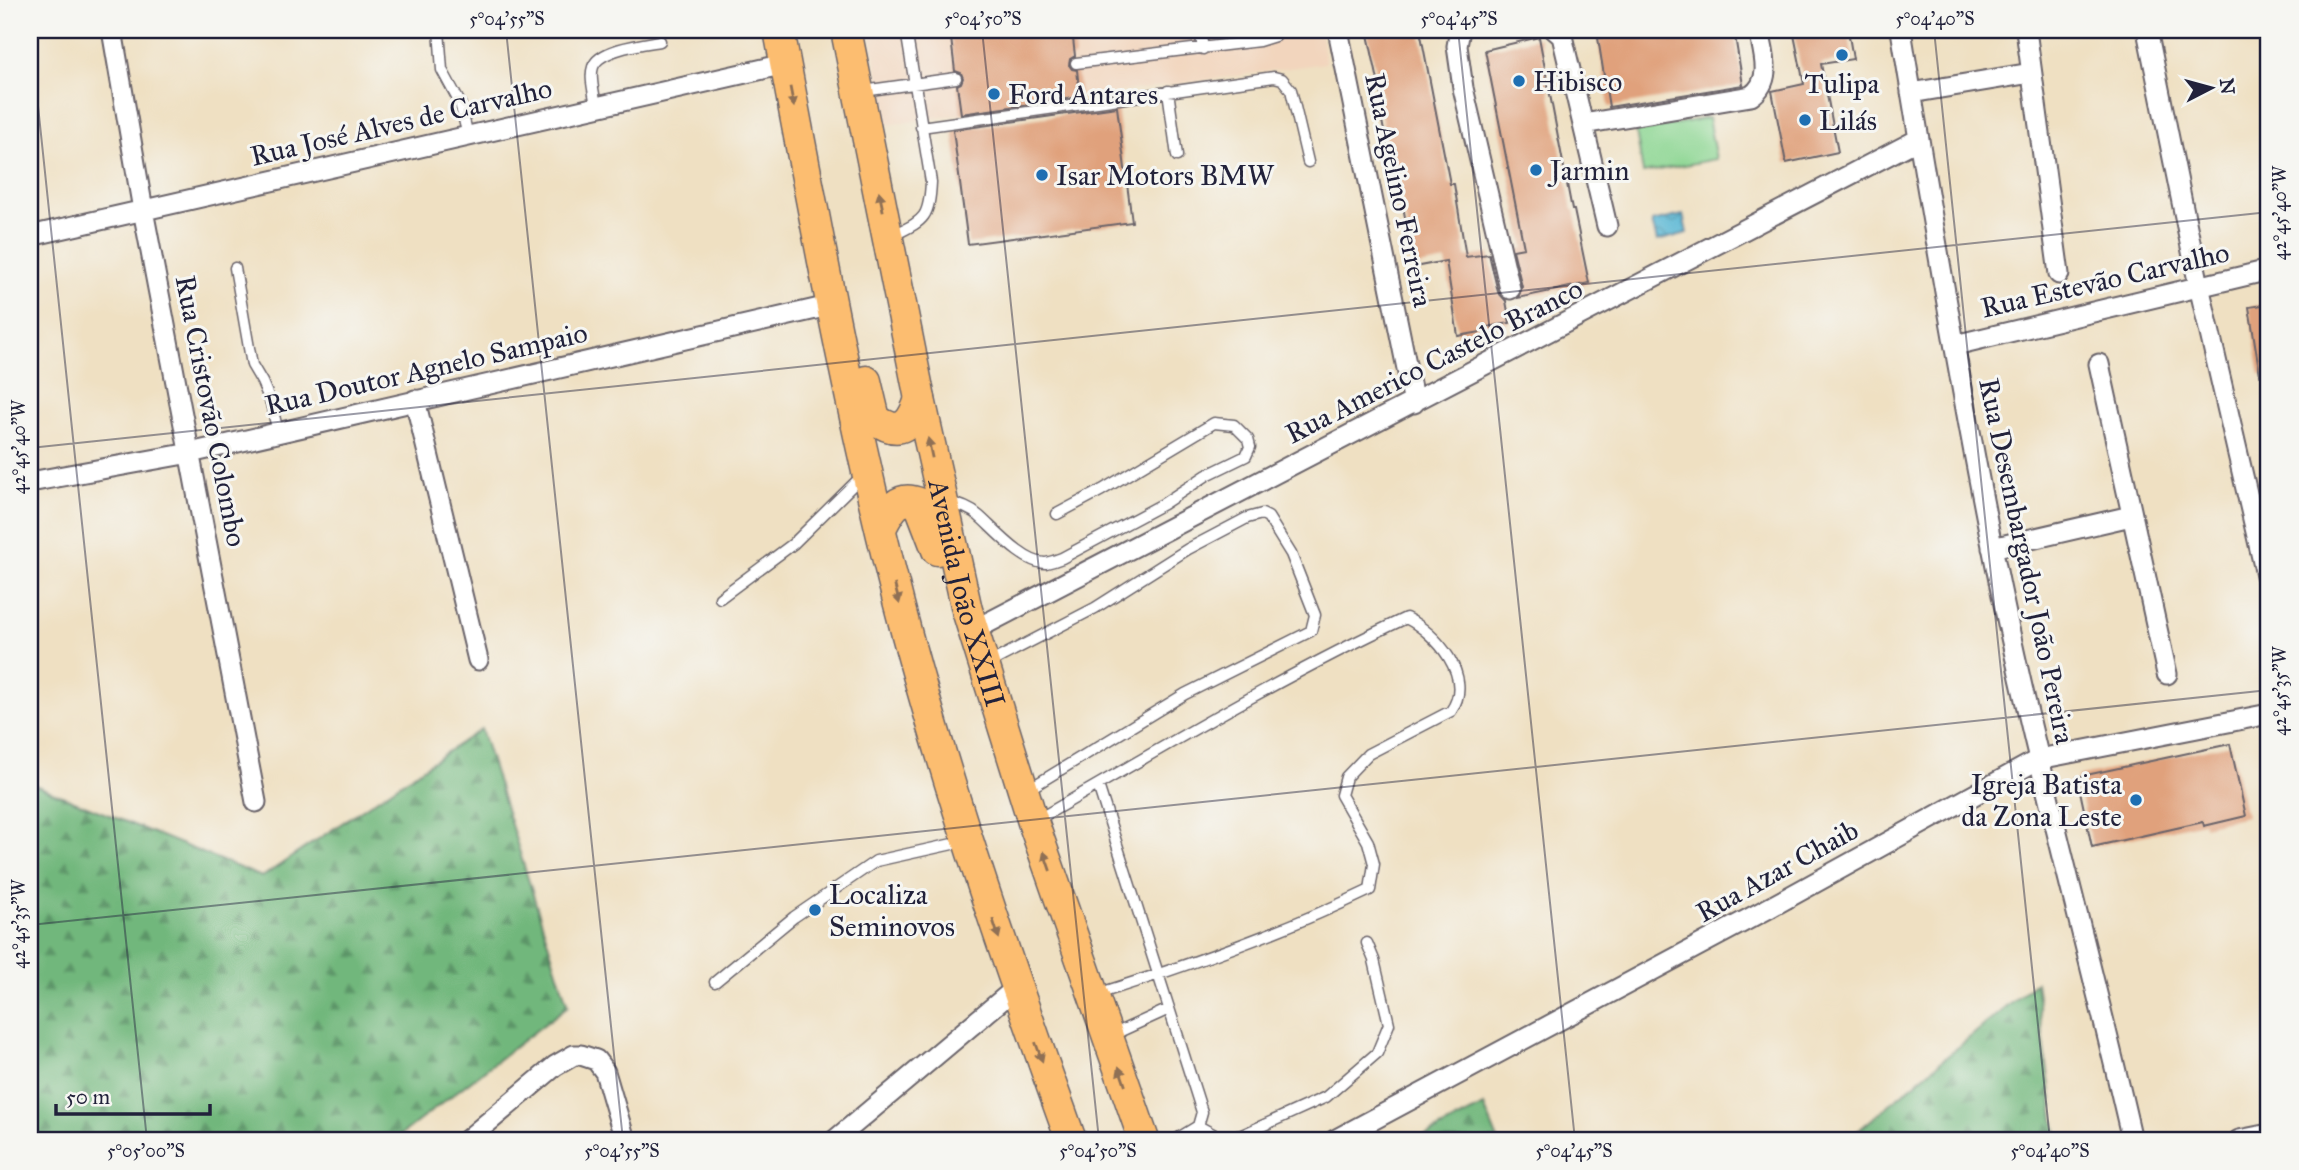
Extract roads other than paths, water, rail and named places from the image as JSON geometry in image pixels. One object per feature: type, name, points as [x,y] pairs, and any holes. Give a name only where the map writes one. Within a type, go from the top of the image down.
[{"type":"main road","points":[[779,30],[867,471],[907,634],[967,841],[1071,1140]]},
{"type":"main road","name":"Avenida João XXIII","points":[[846,30],[941,500],[970,620],[1033,822],[1144,1140]]},
{"type":"main road","points":[[833,305],[855,343],[864,367],[875,419],[885,426],[897,428],[906,425],[915,415],[920,399]]},
{"type":"main road","points":[[881,528],[891,509],[899,502],[909,499],[919,503],[934,546],[970,620]]},
{"type":"street","name":"Rua Cristovão Colombo","points":[[112,30],[143,210],[256,802]]},
{"type":"street","name":"Rua Agelino Ferreira","points":[[1338,30],[1414,403]]},
{"type":"street","points":[[1460,30],[1457,46],[1463,88],[1510,289]]},
{"type":"street","points":[[1583,124],[1751,96],[1763,83],[1766,70],[1759,30]]},
{"type":"street","name":"Rua Desembargador João Pereira","points":[[1901,30],[1992,548],[2039,759],[2133,1140]]},
{"type":"street","points":[[2026,30],[2059,274]]},
{"type":"street","points":[[2147,30],[2199,286],[2269,588]]},
{"type":"street","points":[[1562,32],[1607,226]]},
{"type":"street","name":"Rua José Alves de Carvalho","points":[[30,236],[785,64]]},
{"type":"street","points":[[1911,93],[2031,72]]},
{"type":"street","name":"Rua Americo Castelo Branco","points":[[970,620],[1414,403],[1919,139]]},
{"type":"street","name":"Rua Estevão Carvalho","points":[[1955,345],[2269,270]]},
{"type":"street","name":"Rua Doutor Agnelo Sampaio","points":[[30,482],[190,453],[833,305]]},
{"type":"street","points":[[2099,364],[2166,674]]},
{"type":"street","points":[[415,400],[478,660]]},
{"type":"street","points":[[1992,548],[2131,516]]},
{"type":"street","name":"Rua Azar Chaib","points":[[1335,1140],[2039,759],[2269,715]]},
{"type":"street","points":[[835,1140],[1016,988]]},
{"type":"street","points":[[467,1140],[555,1066],[573,1055],[592,1057],[600,1063],[625,1140]]},
{"type":"street","points":[[2239,1140],[2269,1134]]},
{"type":"lane","points":[[439,30],[442,69],[460,103],[468,136]]},
{"type":"lane","points":[[888,238],[916,224],[927,213],[931,182],[906,30]]},
{"type":"lane","points":[[1200,30],[1203,49]]},
{"type":"lane","points":[[1076,63],[1259,41],[1275,36],[1276,30]]},
{"type":"lane","points":[[596,107],[592,76],[593,66],[598,59],[617,49],[660,41]]},
{"type":"lane","points":[[921,127],[1273,77],[1282,79],[1291,90],[1308,162]]},
{"type":"lane","points":[[859,92],[956,78]]},
{"type":"lane","points":[[1168,92],[1177,156]]},
{"type":"lane","points":[[235,268],[252,365],[271,403],[278,432]]},
{"type":"lane","points":[[941,500],[977,514],[993,532],[1020,552],[1035,561],[1046,563],[1062,558],[1163,504],[1207,475],[1246,456],[1250,447],[1248,439],[1234,425],[1214,423],[1057,514]]},
{"type":"lane","points":[[720,598],[793,544],[867,471]]},
{"type":"lane","points":[[985,665],[1095,608],[1188,549],[1247,518],[1262,514],[1268,517],[1291,554],[1315,615],[1311,631],[1185,694],[1024,792]]},
{"type":"lane","points":[[1033,822],[1203,724],[1406,618],[1423,626],[1446,653],[1459,680],[1459,700],[1451,711],[1368,754],[1346,777],[1341,795],[1368,842],[1374,864],[1370,890],[1316,916],[1160,974],[1094,995]]},
{"type":"lane","points":[[1098,785],[1202,1112],[1198,1126],[1175,1140]]},
{"type":"lane","points":[[715,982],[794,917],[876,861],[967,841]]},
{"type":"lane","points":[[1198,1126],[1222,1139],[1242,1135],[1326,1097],[1377,1053],[1388,1024],[1374,960],[1367,943]]},
{"type":"lane","points":[[1108,1036],[1169,1009]]},
{"type":"water","points":[[1683,215],[1687,233],[1657,241],[1652,222]]},
{"type":"place","name":"Tulipa","points":[[1842,55]]},
{"type":"place","name":"Hibisco","points":[[1519,81]]},
{"type":"place","name":"Ford Antares","points":[[994,94]]},
{"type":"place","name":"Lilás","points":[[1805,120]]},
{"type":"place","name":"Jarmin","points":[[1536,170]]},
{"type":"place","name":"Isar Motors BMW","points":[[1042,175]]},
{"type":"place","name":"Igreja Batista da Zona Leste","points":[[2136,800]]},
{"type":"place","name":"Localiza Seminovos","points":[[815,910]]}]
